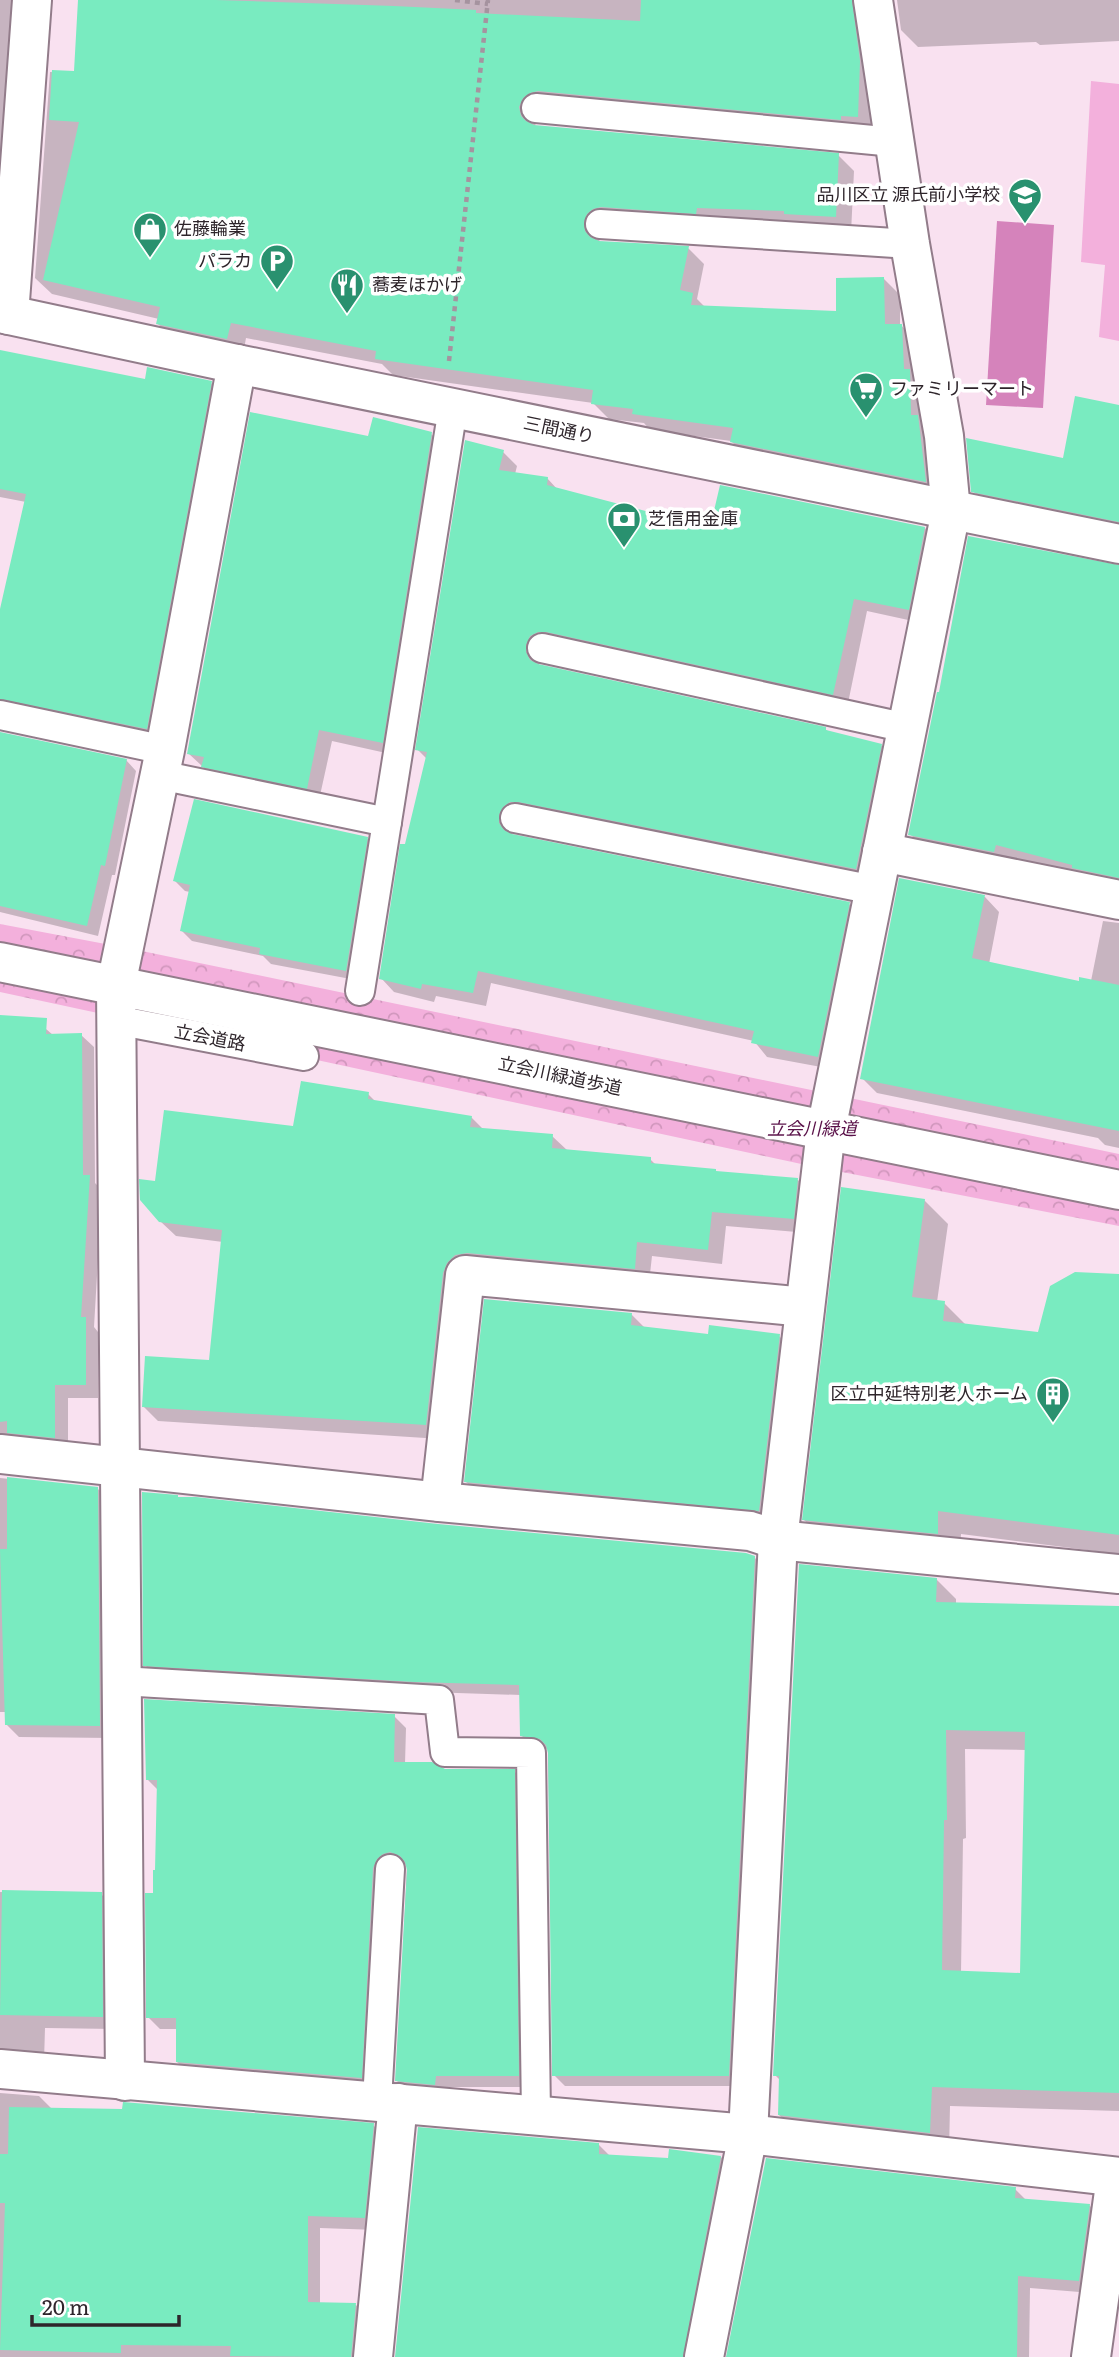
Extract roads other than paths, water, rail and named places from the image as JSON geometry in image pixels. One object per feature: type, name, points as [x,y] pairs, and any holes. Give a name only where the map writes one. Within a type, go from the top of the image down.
[{"type":"street","points":[[5,314],[32,0]]},
{"type":"street","points":[[704,2357],[748,2134],[778,1540],[825,1130],[951,511],[944,436],[910,244],[873,0]]},
{"type":"street","name":"三間通り","points":[[5,314],[1119,544]]},
{"type":"street","points":[[125,2081],[116,1002],[237,364]]},
{"type":"street","points":[[882,852],[1119,900]]},
{"type":"street","name":"立会川緑道歩道","points":[[0,962],[116,1002],[825,1130],[1119,1190]]},
{"type":"street","points":[[440,1502],[466,1275],[805,1307]]},
{"type":"street","points":[[0,1454],[440,1502],[750,1531],[778,1540],[1119,1574]]},
{"type":"street","points":[[0,2070],[748,2134],[1118,2177],[1091,2357]]},
{"type":"street","points":[[373,2357],[388,2102]]},
{"type":"lane","points":[[536,108],[894,142]]},
{"type":"lane","points":[[600,224],[910,244]]},
{"type":"lane","points":[[360,991],[448,406]]},
{"type":"lane","points":[[542,648],[907,728]]},
{"type":"lane","points":[[0,715],[162,762],[387,822]]},
{"type":"lane","points":[[515,818],[874,890]]},
{"type":"lane","name":"立会道路","points":[[116,1002],[304,1056]]},
{"type":"lane","points":[[121,1681],[439,1700],[445,1752],[531,1753],[536,2115]]},
{"type":"lane","points":[[388,2102],[390,1869]]},
{"type":"place","name":"品川区立 源氏前小学校","points":[[1025,225]]},
{"type":"place","name":"佐藤輪業","points":[[150,259]]},
{"type":"place","name":"パラカ","points":[[277,291]]},
{"type":"place","name":"蕎麦ほかげ","points":[[347,315]]},
{"type":"place","name":"ファミリーマート","points":[[866,419]]},
{"type":"place","name":"芝信用金庫","points":[[624,549]]},
{"type":"place","name":"区立中延特別老人ホーム","points":[[1053,1424]]},
{"type":"park label","name":"立会川緑道","points":[[812,1129]]}]
